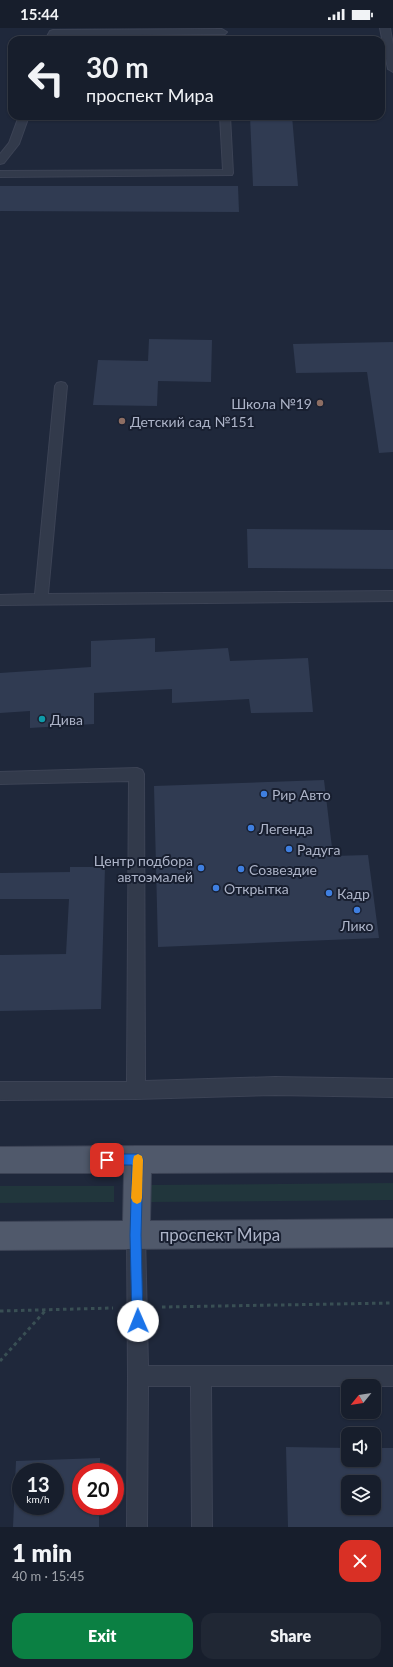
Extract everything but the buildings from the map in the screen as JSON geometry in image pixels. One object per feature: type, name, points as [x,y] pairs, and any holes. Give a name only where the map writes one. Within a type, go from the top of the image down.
[{"type":"main road","points":[[0,1160],[393,1158]]},
{"type":"main road","points":[[136,1235],[138,1159]]},
{"type":"main road","name":"проспект Мира","points":[[0,1236],[393,1233]]},
{"type":"lane","points":[[385,28],[393,69]]},
{"type":"lane","points":[[52,36],[53,33],[222,33]]},
{"type":"lane","points":[[0,162],[14,144],[23,120]]},
{"type":"lane","points":[[0,174],[228,173],[225,120]]},
{"type":"lane","points":[[41,599],[62,386]]},
{"type":"lane","points":[[0,600],[393,596]]},
{"type":"lane","points":[[0,778],[137,774],[135,1024],[136,1090]]},
{"type":"lane","points":[[0,1091],[136,1090],[275,1086],[393,1088]]},
{"type":"lane","points":[[136,1235],[138,1376],[137,1527]]},
{"type":"lane","points":[[201,1375],[202,1527]]},
{"type":"lane","points":[[138,1376],[393,1376]]},
{"type":"path","points":[[0,1311],[45,1311],[137,1307],[393,1303]]},
{"type":"path","points":[[0,1361],[45,1311]]},
{"type":"green space","points":[[393,1183],[393,1200],[150,1202],[151,1185]]},
{"type":"green space","points":[[0,1186],[114,1186],[114,1202],[0,1203]]},
{"type":"slow traffic","points":[[137,1198],[138,1160]]},
{"type":"place","name":"Школа №19","points":[[320,403]]},
{"type":"place","name":"Детский сад №151","points":[[122,421]]},
{"type":"place","name":"Дива","points":[[42,719]]},
{"type":"place","name":"Рир Авто","points":[[264,794]]},
{"type":"place","name":"Легенда","points":[[251,828]]},
{"type":"place","name":"Радуга","points":[[289,849]]},
{"type":"place","name":"Центр подбора автоэмалей","points":[[201,868]]},
{"type":"place","name":"Созвездие","points":[[241,869]]},
{"type":"place","name":"Открытка","points":[[216,888]]},
{"type":"place","name":"Кадр","points":[[329,893]]},
{"type":"place","name":"Лико","points":[[357,910]]},
{"type":"route","points":[[107,1160],[138,1159],[136,1235],[138,1321]]}]
